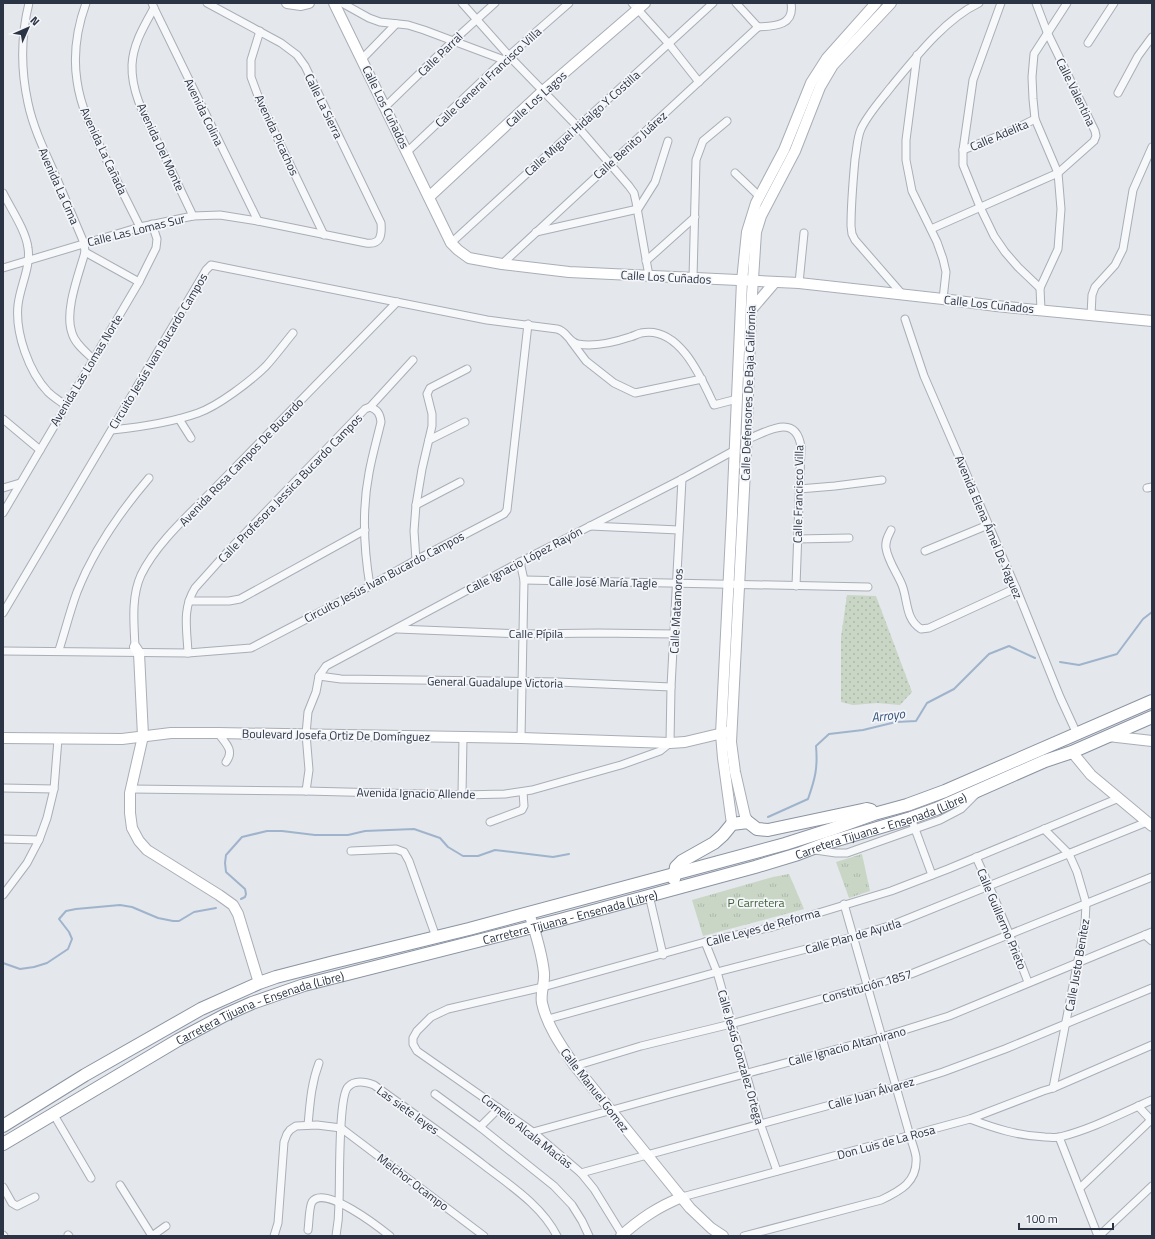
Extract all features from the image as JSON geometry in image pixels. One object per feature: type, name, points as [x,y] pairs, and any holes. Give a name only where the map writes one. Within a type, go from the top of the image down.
[{"type":"highway","name":"Carretera Tijuana - Ensenada (Libre)","points":[[3,1126],[85,1075],[201,1009],[259,983],[276,977],[529,913],[786,844],[874,814],[907,805],[938,793],[1152,701]]},
{"type":"highway","name":"Carretera Tijuana - Ensenada (Libre)","points":[[3,1144],[196,1030],[252,1003],[304,985],[615,905],[755,867],[827,843],[913,824],[978,791],[1045,761],[1072,752],[1152,717]]},
{"type":"highway","points":[[1032,752],[1045,761]]},
{"type":"highway","points":[[615,905],[618,898],[622,896],[669,882],[674,878],[676,867],[682,861],[714,843],[732,824],[748,822],[757,829],[768,830],[862,810],[871,810],[874,814],[876,818],[870,824],[835,835],[829,838],[827,843]]},
{"type":"street","name":"Avenida La Cima","points":[[29,3],[24,32],[23,54],[24,81],[28,104],[39,139],[84,243],[85,252],[71,306],[69,322],[72,335],[83,350],[93,359]]},
{"type":"street","name":"Avenida La Cañada","points":[[86,3],[80,19],[76,44],[75,67],[77,83],[86,117],[140,227]]},
{"type":"street","name":"Calle La Sierra","points":[[207,3],[290,49],[297,55],[305,66],[381,223],[382,232],[380,238],[371,244],[366,243]]},
{"type":"street","points":[[288,3],[301,5],[309,3]]},
{"type":"street","name":"Calle Los Cuñados","points":[[334,3],[451,242],[458,250],[469,258],[502,264],[569,272],[799,283],[996,306],[1152,321]]},
{"type":"street","points":[[342,3],[369,18],[380,22],[413,27],[507,58]]},
{"type":"street","points":[[462,3],[477,19],[507,58],[543,91],[578,127],[634,193],[649,276]]},
{"type":"street","name":"Calle Parral","points":[[386,107],[453,41],[495,3]]},
{"type":"street","name":"Calle General Francisco Villa","points":[[407,152],[507,58],[569,3]]},
{"type":"street","name":"Calle Miguel Hidalgo Y Costilla","points":[[451,242],[713,3]]},
{"type":"street","points":[[736,3],[758,27],[781,25],[786,21],[792,11],[791,3]]},
{"type":"street","name":"Calle Defensores De Baja California","points":[[734,585],[734,450],[737,399],[752,232],[752,213],[759,196],[784,150],[827,58],[876,3]]},
{"type":"street","points":[[902,294],[854,240],[852,234],[850,226],[857,145],[861,130],[869,116],[917,55],[960,14],[979,3]]},
{"type":"street","points":[[1001,3],[973,80],[963,150],[963,165],[980,207],[994,236],[1005,252],[1040,288]]},
{"type":"street","name":"Calle Valentina","points":[[931,229],[1058,173],[1094,141],[1096,136],[1095,131],[1047,32],[1036,3]]},
{"type":"street","points":[[1041,310],[1040,288],[1058,249],[1061,209],[1058,173],[1035,119],[1033,99],[1033,64],[1034,54],[1067,3]]},
{"type":"street","points":[[1088,43],[1114,3]]},
{"type":"street","points":[[638,5],[699,82]]},
{"type":"street","name":"Calle Los Lagos","points":[[429,197],[638,5]]},
{"type":"street","name":"Calle Defensores De Baja California","points":[[752,232],[762,216],[795,151],[815,85],[886,5]]},
{"type":"street","name":"Avenida Del Monte","points":[[153,6],[136,44],[132,63],[133,80],[140,106],[193,216]]},
{"type":"street","name":"Avenida Colina","points":[[153,6],[258,221]]},
{"type":"street","points":[[362,59],[396,24]]},
{"type":"street","name":"Calle Benito Juárez","points":[[502,264],[758,27]]},
{"type":"street","name":"Avenida Picachos","points":[[260,32],[251,60],[251,77],[261,104],[324,235]]},
{"type":"street","points":[[1118,92],[1138,56],[1152,37]]},
{"type":"street","points":[[917,55],[906,140],[906,160],[912,190],[939,248],[946,272],[943,299]]},
{"type":"street","name":"Calle Adelita","points":[[963,150],[1011,131],[1035,119]]},
{"type":"street","points":[[693,278],[696,160],[703,141],[727,121]]},
{"type":"street","points":[[535,232],[638,209],[655,182],[668,141]]},
{"type":"street","points":[[1091,315],[1092,294],[1095,287],[1115,265],[1123,249],[1133,190],[1152,147]]},
{"type":"street","points":[[775,168],[784,174]]},
{"type":"street","points":[[735,174],[759,196]]},
{"type":"street","points":[[3,193],[25,235],[28,248],[29,259],[18,305],[18,323],[22,340],[36,377],[49,393],[65,405]]},
{"type":"street","name":"Calle Las Lomas Sur","points":[[3,268],[140,227],[193,216],[220,215],[258,221],[366,243]]},
{"type":"street","points":[[646,261],[695,217]]},
{"type":"street","name":"Avenida Las Lomas Norte","points":[[3,513],[65,405],[139,282],[156,248],[157,239],[152,224]]},
{"type":"street","points":[[799,283],[804,233]]},
{"type":"street","points":[[85,252],[139,282]]},
{"type":"street","name":"Circuito Jesús Ivan Bucardo Campos","points":[[3,613],[206,270],[211,265],[487,320],[528,324],[562,330],[586,361],[614,383],[635,393],[702,378]]},
{"type":"street","name":"Calle Defensores De Baja California","points":[[732,824],[721,734],[731,639],[734,585],[746,451],[751,310],[747,281]]},
{"type":"street","points":[[751,310],[775,282]]},
{"type":"street","name":"Avenida Rosa Campos De Bucardo","points":[[131,789],[140,749],[136,701],[134,609],[136,587],[141,575],[153,556],[232,470],[397,302]]},
{"type":"street","name":"Avenida Elena Ámel De Yaguez","points":[[905,319],[924,376],[1016,588],[1060,697],[1077,734]]},
{"type":"street","name":"Circuito Jesús Ivan Bucardo Campos","points":[[3,651],[59,650],[188,653],[251,648],[506,513],[528,324]]},
{"type":"street","points":[[571,341],[585,344],[608,342],[641,333],[651,332],[667,335],[684,352],[702,378],[714,405],[737,399]]},
{"type":"street","points":[[112,430],[150,425],[178,419],[200,412],[225,398],[248,382],[266,366],[293,333]]},
{"type":"street","points":[[370,407],[413,360]]},
{"type":"street","points":[[416,560],[414,531],[416,505],[422,469],[432,426],[432,414],[427,394],[430,388],[467,369]]},
{"type":"street","name":"Calle Profesora Jessica Bucardo Campos","points":[[188,653],[186,612],[195,588],[365,409],[370,407],[376,409],[380,414],[381,422],[368,474],[365,530],[366,559],[370,586]]},
{"type":"street","points":[[3,419],[40,450]]},
{"type":"street","points":[[178,419],[190,438]]},
{"type":"street","points":[[429,440],[465,422]]},
{"type":"street","name":"Calle Francisco Villa","points":[[746,440],[777,427],[784,426],[792,428],[800,439],[796,586]]},
{"type":"street","points":[[734,450],[746,451]]},
{"type":"street","name":"Calle Ignacio López Rayón","points":[[319,676],[322,670],[332,662],[520,562],[682,479],[734,450]]},
{"type":"street","points":[[59,650],[78,591],[96,552],[129,501],[149,478]]},
{"type":"street","name":"Calle Matamoros","points":[[670,743],[671,687],[682,479]]},
{"type":"street","points":[[799,488],[835,486],[882,480]]},
{"type":"street","points":[[416,505],[460,482]]},
{"type":"street","points":[[3,488],[20,483]]},
{"type":"street","points":[[590,526],[680,530]]},
{"type":"street","points":[[925,551],[988,526]]},
{"type":"street","points":[[189,601],[229,601],[240,599],[365,530]]},
{"type":"street","points":[[891,530],[887,538],[886,547],[888,555],[903,586],[909,613],[914,624],[921,629],[930,628],[1016,588]]},
{"type":"street","points":[[797,539],[849,538]]},
{"type":"street","points":[[520,562],[524,580],[521,738]]},
{"type":"street","name":"Calle José María Tagle","points":[[524,580],[734,585]]},
{"type":"street","points":[[734,585],[868,587]]},
{"type":"street","name":"Calle Pípila","points":[[396,629],[524,634],[675,634]]},
{"type":"street","name":"Calle Defensores De Baja California","points":[[731,639],[731,742],[734,772],[745,816],[748,822]]},
{"type":"street","points":[[306,791],[309,763],[306,734],[308,712],[316,692],[319,676]]},
{"type":"street","name":"General Guadalupe Victoria","points":[[319,676],[341,679],[558,682],[671,687]]},
{"type":"street","name":"Avenida Ignacio Allende","points":[[131,789],[462,795],[523,792],[641,758],[660,751],[670,743],[685,742],[732,731]]},
{"type":"street","name":"Boulevard Josefa Ortiz De Domínguez","points":[[3,738],[122,739],[171,733],[218,733],[521,738],[670,743]]},
{"type":"street","points":[[218,733],[228,745],[230,751],[226,762]]},
{"type":"street","points":[[1108,736],[1152,741]]},
{"type":"street","points":[[462,795],[463,738]]},
{"type":"street","points":[[4,893],[27,863],[39,840],[47,818],[54,788],[58,739]]},
{"type":"street","points":[[1072,752],[1091,774],[1150,824]]},
{"type":"street","points":[[3,788],[54,788]]},
{"type":"street","points":[[131,789],[130,813],[132,828],[139,841],[147,850],[159,859],[220,895],[232,905],[238,914],[259,983]]},
{"type":"street","points":[[490,822],[522,810],[524,806],[523,792]]},
{"type":"street","name":"Calle Leyes de Reforma","points":[[413,1044],[413,1038],[421,1026],[430,1017],[448,1008],[543,987],[706,942],[772,927],[844,904],[891,892],[1119,798]]},
{"type":"street","points":[[811,849],[836,853],[847,853],[913,824],[932,875]]},
{"type":"street","name":"Calle Plan de Ayutla","points":[[548,1019],[717,972],[853,937],[892,925],[990,887],[1069,854],[1150,824]]},
{"type":"street","name":"Calle Justo Benítez","points":[[1044,829],[1069,854],[1077,872],[1086,903],[1085,924],[1053,1088]]},
{"type":"street","points":[[3,839],[39,840]]},
{"type":"street","points":[[351,851],[396,849],[404,852],[409,861],[436,937]]},
{"type":"street","name":"Calle Guillermo Prieto","points":[[976,857],[1010,934],[1028,982]]},
{"type":"street","name":"Constitución 1857","points":[[575,1066],[641,1046],[731,1024],[911,974],[1152,878]]},
{"type":"street","points":[[649,895],[663,955]]},
{"type":"street","points":[[744,1236],[881,1200],[900,1191],[908,1184],[914,1173],[916,1157],[844,904]]},
{"type":"street","name":"Calle Manuel Gomez","points":[[529,913],[534,926],[544,972],[542,1000],[548,1019],[560,1044],[575,1066],[690,1208],[723,1236]]},
{"type":"street","points":[[1148,933],[1152,941]]},
{"type":"street","name":"Calle Ignacio Altamirano","points":[[533,1132],[747,1073],[882,1038],[949,1016],[1028,982],[1077,964],[1148,933]]},
{"type":"street","name":"Calle Jesús Gonzalez Ortega","points":[[706,942],[717,972],[760,1123],[777,1171]]},
{"type":"street","name":"Calle Juan Álvarez","points":[[581,1173],[943,1072],[1004,1049],[1152,988]]},
{"type":"street","name":"Cornelio Alcala Macías","points":[[413,1044],[417,1051],[533,1132],[581,1173],[594,1189],[622,1236]]},
{"type":"street","name":"Don Luis de La Rosa","points":[[622,1236],[647,1214],[682,1197],[970,1119],[1053,1088],[1152,1045]]},
{"type":"street","points":[[308,1125],[311,1093],[319,1063]]},
{"type":"street","name":"Las siete leyes","points":[[336,1236],[344,1093],[349,1086],[355,1082],[365,1082],[374,1085],[460,1147],[526,1199],[545,1216],[557,1236]]},
{"type":"street","points":[[435,1094],[480,1127],[554,1186],[572,1205],[582,1221],[588,1236]]},
{"type":"street","points":[[970,1119],[992,1128],[1016,1134],[1059,1137],[1105,1121],[1152,1100]]},
{"type":"street","points":[[1080,1188],[1151,1120],[1138,1106]]},
{"type":"street","points":[[480,1127],[499,1108]]},
{"type":"street","points":[[54,1114],[91,1178]]},
{"type":"street","points":[[274,1236],[278,1223],[284,1142],[290,1130],[296,1126],[308,1125],[341,1128]]},
{"type":"street","name":"Melchor Ocampo","points":[[341,1128],[484,1236]]},
{"type":"street","points":[[1059,1137],[1099,1236],[1152,1186]]},
{"type":"street","points":[[120,1185],[152,1236],[166,1226]]},
{"type":"street","points":[[3,1187],[12,1203],[17,1206],[35,1197]]},
{"type":"street","points":[[308,1230],[312,1203],[316,1199],[323,1199],[339,1202],[369,1220],[390,1236]]},
{"type":"green space","points":[[847,595],[876,596],[912,692],[900,705],[877,703],[853,705],[841,702],[841,637]]},
{"type":"green space","points":[[862,854],[870,891],[849,898],[836,862]]},
{"type":"green space","name":"P Carretera","points":[[789,874],[804,909],[703,936],[692,900],[773,877]]},
{"type":"waterway","name":"Arroyo","points":[[1060,662],[1079,665],[1117,654],[1143,619],[1152,612]]},
{"type":"waterway","name":"Arroyo","points":[[768,817],[808,799],[817,761],[816,746],[829,734],[863,730],[896,722],[916,721],[927,703],[954,689],[989,654],[1009,646],[1035,658]]},
{"type":"waterway","points":[[241,899],[245,897],[245,889],[226,872],[226,855],[242,837],[267,831],[282,831],[315,835],[348,835],[365,831],[414,829],[440,838],[448,847],[463,856],[478,856],[495,850],[553,857],[569,854]]},
{"type":"waterway","points":[[3,963],[20,969],[34,967],[47,963],[68,949],[72,939],[69,932],[59,919],[66,911],[120,905],[132,907],[158,918],[179,921],[194,912],[216,908]]}]
